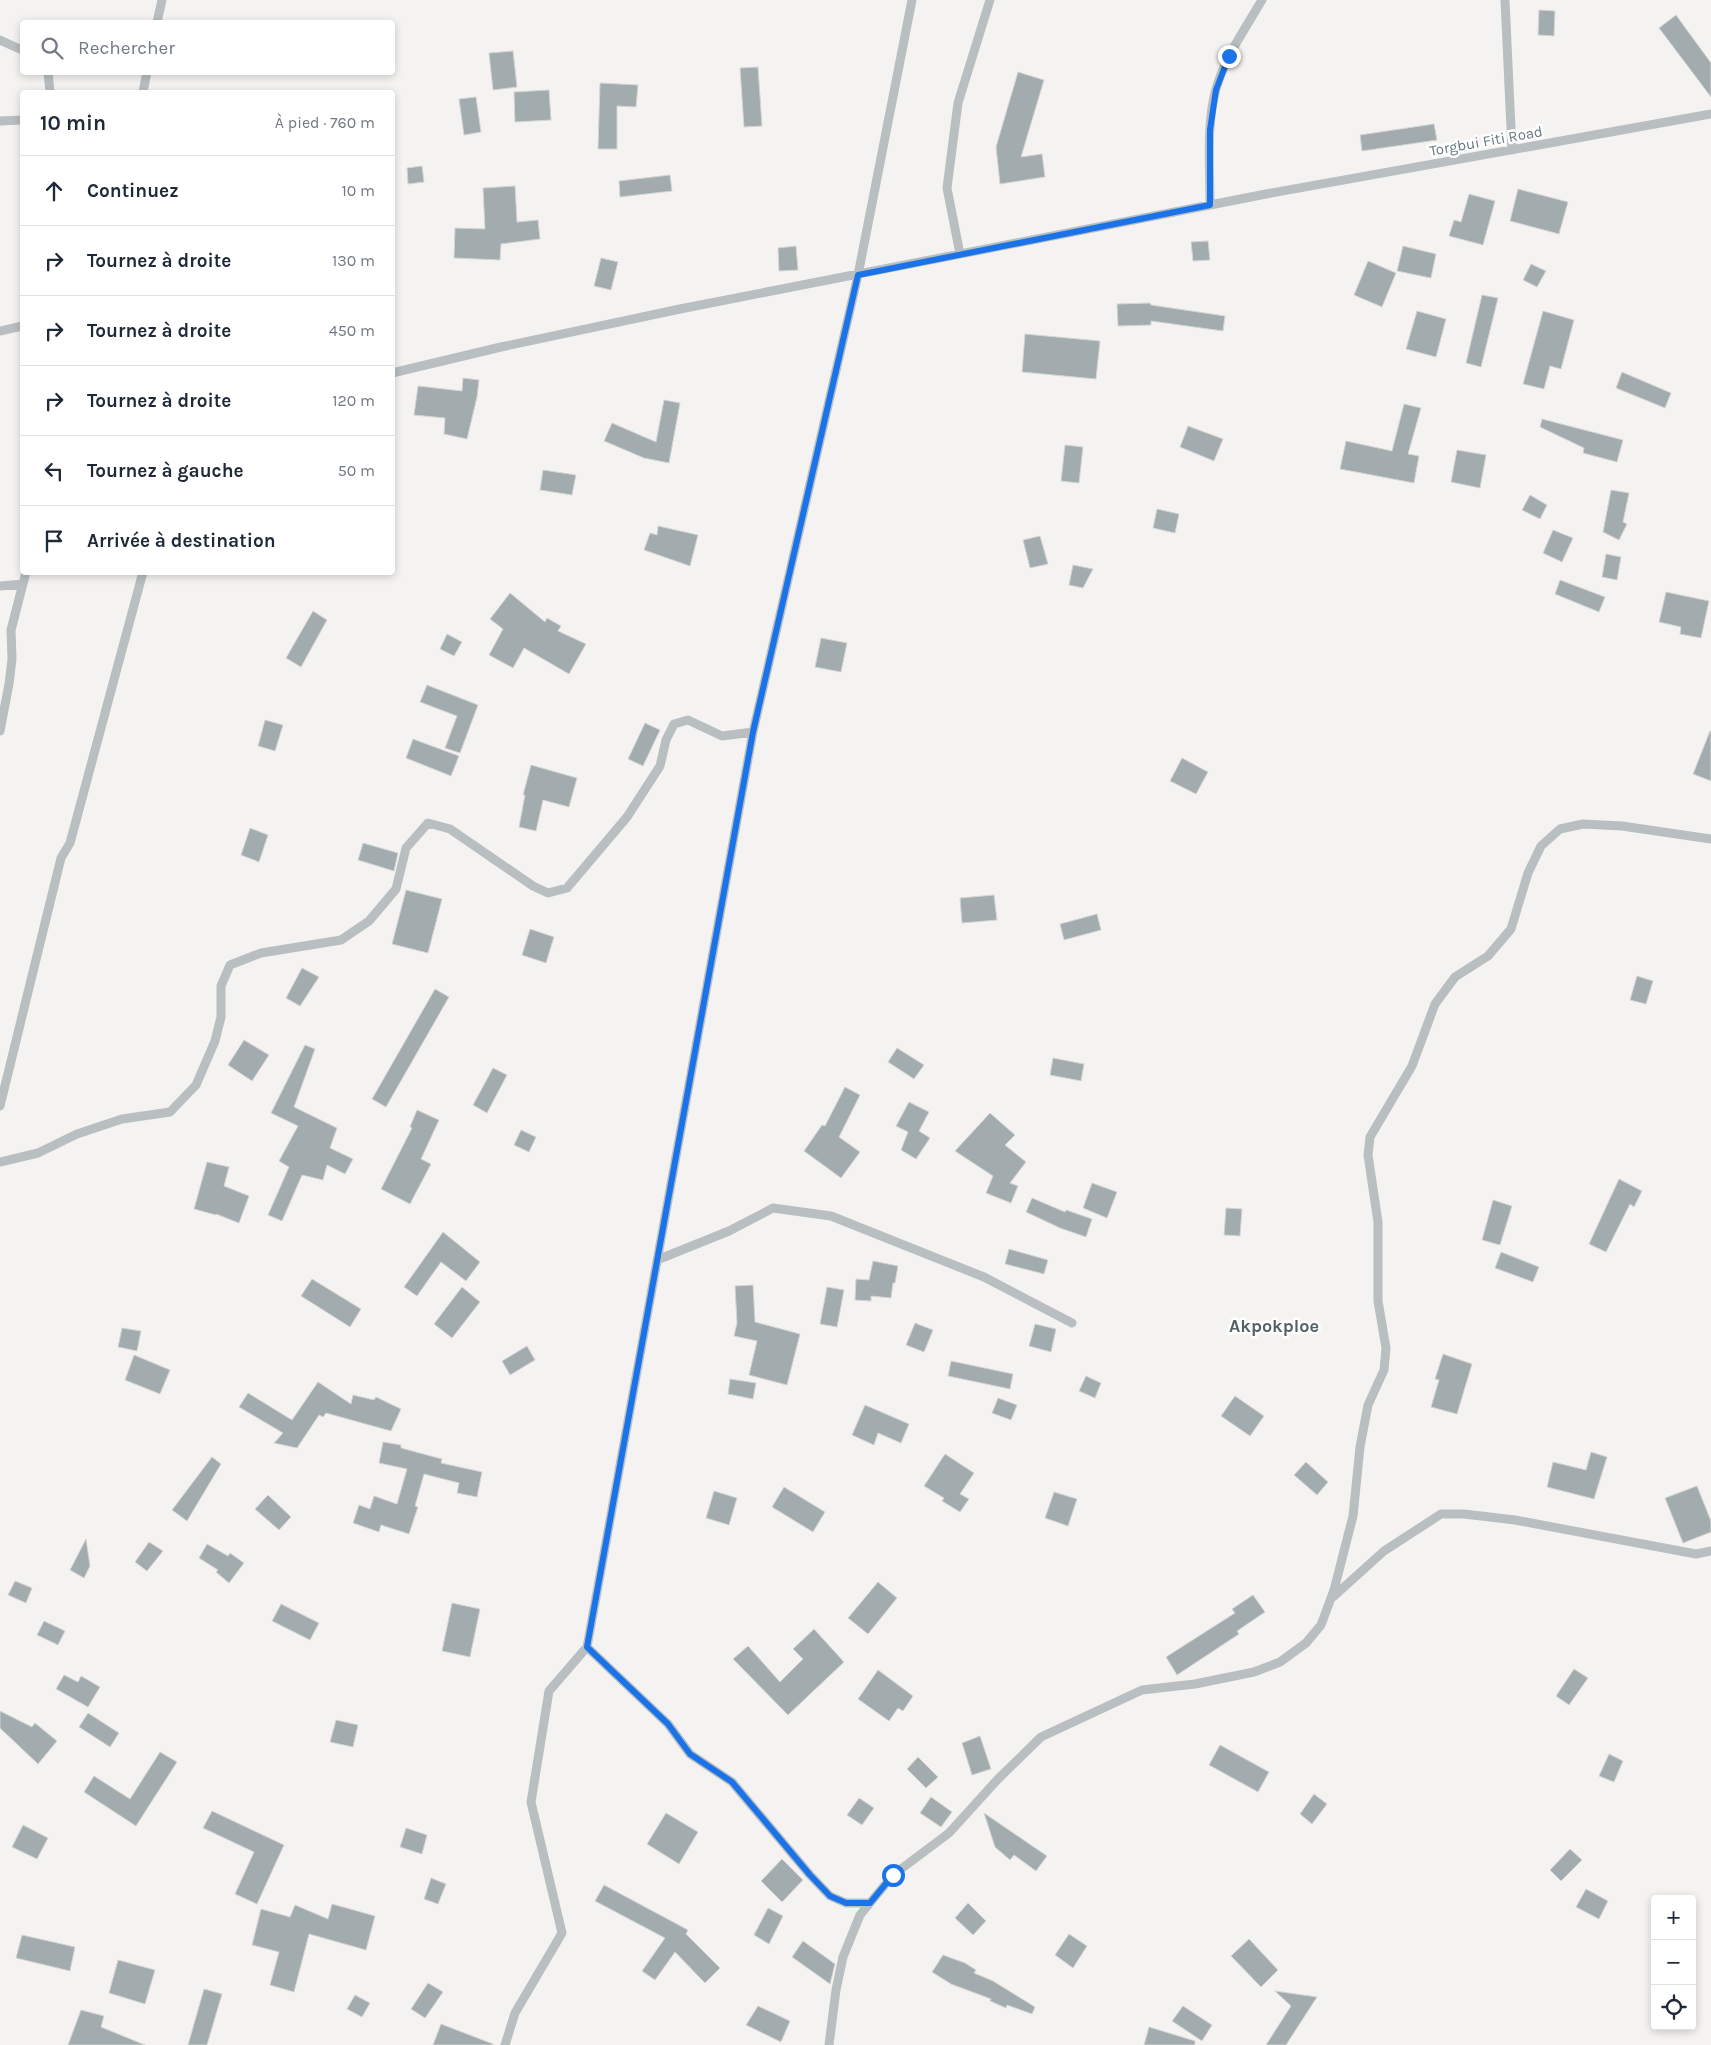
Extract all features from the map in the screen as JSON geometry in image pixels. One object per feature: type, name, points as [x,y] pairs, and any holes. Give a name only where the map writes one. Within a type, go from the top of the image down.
[{"type":"street","points":[[158,20],[162,0]]},
{"type":"street","points":[[505,2045],[515,2013],[562,1933],[530,1802],[550,1691],[587,1647],[753,732],[858,275],[912,0]]},
{"type":"street","points":[[960,254],[946,188],[958,103],[990,0]]},
{"type":"street","points":[[1210,205],[1210,130],[1216,90],[1229,56],[1262,0]]},
{"type":"street","points":[[1505,0],[1512,150]]},
{"type":"street","points":[[0,40],[20,49]]},
{"type":"street","points":[[48,75],[50,90]]},
{"type":"street","points":[[143,90],[146,75]]},
{"type":"street","name":"Torgbui Fiti Road","points":[[395,372],[680,309],[960,254],[1266,194],[1711,114]]},
{"type":"street","points":[[0,121],[20,120]]},
{"type":"street","points":[[0,331],[20,326]]},
{"type":"street","points":[[0,732],[12,659],[12,630],[25,575]]},
{"type":"street","points":[[0,1106],[61,858],[70,843],[143,575]]},
{"type":"street","points":[[0,586],[23,584]]},
{"type":"street","points":[[0,1162],[38,1153],[77,1134],[122,1118],[170,1112],[196,1085],[215,1042],[221,1016],[221,986],[230,965],[261,953],[341,940],[369,922],[396,889],[406,848],[428,823],[450,830],[533,886],[548,893],[567,888],[627,816],[660,766],[666,740],[674,724],[688,720],[722,736],[753,732]]},
{"type":"street","points":[[829,2045],[836,1990],[843,1957],[860,1915],[893,1875],[949,1833],[1041,1737],[1142,1690],[1195,1684],[1254,1672],[1280,1662],[1306,1643],[1322,1625],[1331,1599],[1353,1516],[1360,1447],[1368,1405],[1384,1370],[1386,1348],[1378,1301],[1378,1222],[1368,1155],[1370,1137],[1412,1066],[1434,1004],[1455,977],[1488,956],[1511,930],[1528,873],[1541,846],[1560,829],[1583,824],[1622,826],[1711,839]]},
{"type":"street","points":[[657,1260],[729,1231],[773,1208],[830,1216],[984,1277],[1072,1323]]},
{"type":"street","points":[[1331,1599],[1384,1551],[1440,1514],[1464,1514],[1515,1520],[1696,1554],[1711,1551]]},
{"type":"street","points":[[587,1647],[668,1724],[690,1754],[732,1782],[830,1896],[846,1903],[870,1903]]},
{"type":"building","points":[[1539,10],[1555,11],[1554,36],[1538,35]]},
{"type":"building","points":[[1676,15],[1711,63],[1711,97],[1659,28]]},
{"type":"building","points":[[513,51],[517,87],[493,90],[489,53]]},
{"type":"building","points":[[758,67],[762,126],[744,127],[740,68]]},
{"type":"building","points":[[1018,72],[1044,80],[1021,157],[1042,154],[1045,177],[1000,184],[996,147]]},
{"type":"building","points":[[600,83],[638,85],[636,107],[617,106],[617,149],[598,149]]},
{"type":"building","points":[[549,90],[551,120],[515,122],[514,92]]},
{"type":"building","points":[[476,97],[481,132],[464,135],[459,99]]},
{"type":"building","points":[[1434,124],[1437,140],[1362,151],[1360,135]]},
{"type":"building","points":[[422,166],[424,182],[408,184],[407,168]]},
{"type":"building","points":[[670,175],[672,191],[620,197],[619,181]]},
{"type":"building","points":[[515,186],[517,222],[538,220],[540,239],[501,244],[500,260],[454,258],[455,228],[485,229],[483,188]]},
{"type":"building","points":[[1518,189],[1568,202],[1559,234],[1510,221]]},
{"type":"building","points":[[1469,194],[1495,201],[1483,245],[1449,236],[1454,220],[1461,222]]},
{"type":"building","points":[[1208,241],[1210,260],[1193,261],[1191,242]]},
{"type":"building","points":[[796,246],[798,270],[779,271],[778,248]]},
{"type":"building","points":[[1403,246],[1436,254],[1431,278],[1397,271]]},
{"type":"building","points":[[601,258],[618,262],[611,290],[594,286]]},
{"type":"building","points":[[1368,261],[1396,273],[1382,307],[1354,295]]},
{"type":"building","points":[[1531,264],[1546,271],[1537,287],[1523,280]]},
{"type":"building","points":[[1482,295],[1498,298],[1481,367],[1466,363]]},
{"type":"building","points":[[1150,303],[1151,305],[1225,316],[1223,331],[1151,321],[1151,325],[1118,326],[1117,304]]},
{"type":"building","points":[[1417,311],[1446,319],[1436,357],[1406,349]]},
{"type":"building","points":[[1543,311],[1574,320],[1561,369],[1550,366],[1544,389],[1523,384]]},
{"type":"building","points":[[1025,334],[1100,341],[1096,379],[1022,372]]},
{"type":"building","points":[[1622,372],[1671,393],[1665,408],[1616,388]]},
{"type":"building","points":[[463,378],[479,380],[467,439],[444,434],[445,418],[414,415],[418,386],[462,391]]},
{"type":"building","points":[[664,400],[680,403],[669,463],[644,458],[604,441],[612,423],[656,442]]},
{"type":"building","points":[[1404,404],[1421,408],[1408,454],[1419,456],[1414,483],[1340,469],[1346,441],[1392,451]]},
{"type":"building","points":[[1542,419],[1623,440],[1617,462],[1583,453],[1584,448],[1540,427]]},
{"type":"building","points":[[1188,426],[1223,439],[1214,461],[1180,447]]},
{"type":"building","points":[[1065,445],[1083,447],[1079,483],[1061,481]]},
{"type":"building","points":[[1457,450],[1486,455],[1480,488],[1451,482]]},
{"type":"building","points":[[543,470],[576,475],[572,495],[540,490]]},
{"type":"building","points":[[1611,490],[1629,493],[1623,522],[1627,524],[1619,540],[1603,532]]},
{"type":"building","points":[[1530,495],[1547,505],[1540,519],[1522,510]]},
{"type":"building","points":[[1157,509],[1179,514],[1175,533],[1153,528]]},
{"type":"building","points":[[658,526],[698,535],[690,566],[644,550],[650,533],[657,535]]},
{"type":"building","points":[[1553,530],[1573,538],[1562,562],[1543,553]]},
{"type":"building","points":[[1040,536],[1048,564],[1030,568],[1023,540]]},
{"type":"building","points":[[1606,554],[1621,557],[1617,580],[1602,577]]},
{"type":"building","points":[[1073,565],[1093,569],[1083,588],[1069,585]]},
{"type":"building","points":[[1560,580],[1605,597],[1599,612],[1555,594]]},
{"type":"building","points":[[1666,592],[1709,601],[1701,638],[1680,634],[1681,627],[1659,622]]},
{"type":"building","points":[[510,593],[545,622],[547,618],[561,626],[558,631],[586,644],[569,674],[524,648],[513,668],[489,655],[503,629],[490,619]]},
{"type":"building","points":[[313,611],[327,620],[301,667],[286,658]]},
{"type":"building","points":[[447,634],[462,642],[454,656],[440,649]]},
{"type":"building","points":[[821,638],[847,643],[841,672],[815,667]]},
{"type":"building","points":[[427,685],[478,705],[460,753],[445,748],[457,716],[420,702]]},
{"type":"building","points":[[265,720],[283,725],[275,751],[258,746]]},
{"type":"building","points":[[645,723],[660,730],[643,766],[628,759]]},
{"type":"building","points":[[1711,731],[1711,781],[1693,774]]},
{"type":"building","points":[[413,739],[459,756],[451,776],[406,758]]},
{"type":"building","points":[[1182,758],[1208,772],[1196,794],[1170,781]]},
{"type":"building","points":[[531,765],[577,778],[569,807],[543,800],[536,831],[519,827],[525,795],[523,795]]},
{"type":"building","points":[[250,828],[268,835],[259,862],[241,855]]},
{"type":"building","points":[[363,843],[398,853],[394,871],[358,860]]},
{"type":"building","points":[[406,890],[442,899],[428,953],[392,944]]},
{"type":"building","points":[[994,895],[997,920],[962,923],[960,898]]},
{"type":"building","points":[[1097,914],[1101,930],[1064,940],[1060,924]]},
{"type":"building","points":[[530,929],[554,937],[546,963],[522,955]]},
{"type":"building","points":[[302,968],[319,977],[300,1006],[286,998]]},
{"type":"building","points":[[1637,976],[1653,981],[1646,1004],[1630,1000]]},
{"type":"building","points":[[435,989],[449,997],[386,1107],[372,1099]]},
{"type":"building","points":[[244,1040],[269,1055],[252,1081],[228,1065]]},
{"type":"building","points":[[305,1045],[315,1049],[294,1107],[337,1128],[330,1148],[353,1159],[345,1174],[327,1165],[323,1180],[302,1175],[282,1221],[268,1215],[289,1167],[279,1161],[298,1126],[271,1113]]},
{"type":"building","points":[[897,1048],[924,1065],[914,1079],[888,1062]]},
{"type":"building","points":[[1053,1058],[1084,1064],[1081,1081],[1050,1075]]},
{"type":"building","points":[[493,1068],[507,1075],[487,1113],[473,1105]]},
{"type":"building","points":[[845,1087],[860,1095],[839,1137],[860,1152],[841,1178],[804,1151],[822,1125],[825,1126]]},
{"type":"building","points":[[909,1102],[929,1112],[919,1131],[930,1138],[916,1159],[901,1150],[908,1132],[896,1126]]},
{"type":"building","points":[[417,1110],[439,1120],[421,1159],[431,1164],[410,1204],[381,1189],[412,1128],[410,1127]]},
{"type":"building","points":[[990,1113],[1015,1135],[1005,1145],[1026,1162],[1010,1183],[1018,1186],[1011,1203],[986,1193],[993,1176],[955,1151]]},
{"type":"building","points":[[521,1130],[536,1137],[529,1152],[514,1145]]},
{"type":"building","points":[[207,1162],[229,1167],[224,1186],[249,1196],[239,1223],[216,1214],[194,1209]]},
{"type":"building","points":[[1619,1179],[1642,1191],[1634,1207],[1630,1204],[1606,1252],[1589,1244]]},
{"type":"building","points":[[1092,1183],[1117,1192],[1107,1218],[1083,1208]]},
{"type":"building","points":[[1032,1198],[1065,1212],[1066,1210],[1092,1219],[1086,1237],[1060,1228],[1026,1212]]},
{"type":"building","points":[[1493,1200],[1512,1206],[1500,1245],[1482,1240]]},
{"type":"building","points":[[1226,1208],[1242,1209],[1240,1236],[1224,1235]]},
{"type":"building","points":[[443,1232],[480,1262],[466,1281],[441,1262],[417,1296],[404,1287]]},
{"type":"building","points":[[1009,1249],[1048,1260],[1044,1274],[1005,1264]]},
{"type":"building","points":[[1501,1252],[1539,1267],[1533,1282],[1495,1268]]},
{"type":"building","points":[[873,1261],[898,1266],[891,1298],[871,1296],[871,1301],[855,1300],[856,1279],[869,1280]]},
{"type":"building","points":[[312,1279],[361,1309],[350,1327],[301,1296]]},
{"type":"building","points":[[753,1285],[755,1322],[800,1334],[787,1385],[749,1375],[757,1341],[734,1336],[737,1323],[735,1286]]},
{"type":"building","points":[[462,1287],[480,1302],[452,1338],[434,1324]]},
{"type":"building","points":[[827,1287],[844,1290],[837,1327],[820,1324]]},
{"type":"building","points":[[915,1323],[933,1330],[924,1352],[906,1345]]},
{"type":"building","points":[[1035,1324],[1056,1329],[1051,1352],[1029,1346]]},
{"type":"building","points":[[122,1328],[141,1331],[137,1351],[118,1347]]},
{"type":"building","points":[[527,1346],[535,1360],[510,1375],[502,1361]]},
{"type":"building","points":[[1443,1354],[1472,1364],[1457,1414],[1431,1407],[1439,1380],[1435,1379]]},
{"type":"building","points":[[134,1355],[170,1370],[160,1394],[125,1380]]},
{"type":"building","points":[[951,1361],[1013,1374],[1010,1389],[948,1376]]},
{"type":"building","points":[[1086,1376],[1101,1383],[1095,1398],[1079,1391]]},
{"type":"building","points":[[730,1379],[756,1383],[753,1399],[728,1394]]},
{"type":"building","points":[[318,1382],[351,1404],[353,1395],[374,1400],[376,1397],[401,1409],[391,1431],[326,1413],[323,1417],[319,1415],[297,1448],[274,1443],[283,1433],[239,1407],[248,1393],[292,1420]]},
{"type":"building","points":[[1235,1396],[1264,1416],[1250,1436],[1221,1416]]},
{"type":"building","points":[[998,1398],[1017,1405],[1011,1420],[992,1413]]},
{"type":"building","points":[[865,1405],[909,1424],[901,1443],[878,1433],[874,1445],[852,1435]]},
{"type":"building","points":[[383,1442],[401,1445],[401,1448],[442,1459],[441,1463],[482,1472],[477,1497],[457,1493],[459,1483],[424,1474],[415,1506],[418,1507],[409,1534],[381,1525],[379,1532],[353,1523],[359,1505],[370,1509],[374,1496],[397,1504],[407,1469],[379,1463]]},
{"type":"building","points":[[1591,1452],[1607,1457],[1594,1499],[1547,1487],[1553,1462],[1586,1470]]},
{"type":"building","points":[[945,1454],[974,1473],[960,1494],[969,1499],[960,1512],[942,1501],[944,1498],[924,1486]]},
{"type":"building","points":[[212,1457],[221,1464],[187,1521],[172,1510]]},
{"type":"building","points":[[1306,1462],[1328,1482],[1317,1495],[1294,1475]]},
{"type":"building","points":[[1697,1486],[1711,1521],[1711,1532],[1683,1543],[1665,1498]]},
{"type":"building","points":[[784,1487],[825,1512],[813,1532],[772,1507]]},
{"type":"building","points":[[714,1491],[737,1498],[729,1525],[706,1518]]},
{"type":"building","points":[[1054,1492],[1077,1499],[1068,1526],[1045,1518]]},
{"type":"building","points":[[268,1495],[291,1517],[279,1530],[255,1509]]},
{"type":"building","points":[[86,1539],[90,1566],[84,1578],[70,1570]]},
{"type":"building","points":[[149,1542],[163,1551],[147,1571],[135,1562]]},
{"type":"building","points":[[207,1544],[228,1556],[230,1553],[244,1563],[229,1583],[216,1572],[218,1570],[199,1558]]},
{"type":"building","points":[[15,1581],[32,1588],[26,1603],[8,1595]]},
{"type":"building","points":[[878,1582],[897,1598],[868,1634],[848,1618]]},
{"type":"building","points":[[1253,1595],[1265,1612],[1237,1631],[1239,1634],[1177,1675],[1166,1657],[1235,1613],[1232,1609]]},
{"type":"building","points":[[452,1603],[480,1609],[470,1657],[442,1651]]},
{"type":"building","points":[[281,1604],[319,1623],[310,1640],[272,1621]]},
{"type":"building","points":[[44,1621],[65,1631],[58,1645],[37,1635]]},
{"type":"building","points":[[814,1629],[844,1662],[788,1715],[733,1659],[748,1646],[780,1682],[803,1659],[793,1649]]},
{"type":"building","points":[[1574,1669],[1588,1678],[1569,1705],[1556,1696]]},
{"type":"building","points":[[878,1670],[913,1696],[903,1711],[898,1708],[889,1721],[858,1699]]},
{"type":"building","points":[[64,1675],[78,1682],[81,1676],[100,1687],[88,1707],[56,1689]]},
{"type":"building","points":[[0,1711],[32,1727],[35,1723],[57,1741],[38,1764],[0,1728]]},
{"type":"building","points":[[88,1713],[119,1733],[110,1747],[79,1727]]},
{"type":"building","points":[[336,1720],[358,1725],[353,1747],[330,1742]]},
{"type":"building","points":[[980,1736],[991,1769],[972,1775],[962,1743]]},
{"type":"building","points":[[1220,1745],[1269,1772],[1258,1792],[1209,1765]]},
{"type":"building","points":[[160,1752],[177,1762],[136,1826],[84,1792],[94,1776],[130,1799]]},
{"type":"building","points":[[1609,1754],[1623,1761],[1614,1782],[1599,1776]]},
{"type":"building","points":[[918,1757],[938,1777],[926,1788],[907,1769]]},
{"type":"building","points":[[1314,1794],[1327,1804],[1312,1824],[1300,1814]]},
{"type":"building","points":[[931,1797],[952,1812],[941,1827],[920,1813]]},
{"type":"building","points":[[859,1798],[874,1808],[862,1825],[847,1815]]},
{"type":"building","points":[[212,1811],[284,1845],[257,1904],[235,1894],[254,1852],[203,1828]]},
{"type":"building","points":[[666,1813],[698,1832],[679,1864],[647,1844]]},
{"type":"building","points":[[984,1813],[1047,1856],[1036,1871],[1014,1855],[1010,1860],[995,1847]]},
{"type":"building","points":[[23,1825],[48,1838],[37,1859],[12,1847]]},
{"type":"building","points":[[406,1828],[427,1835],[422,1854],[400,1847]]},
{"type":"building","points":[[1570,1849],[1582,1860],[1561,1881],[1550,1870]]},
{"type":"building","points":[[782,1859],[803,1880],[782,1902],[761,1881]]},
{"type":"building","points":[[431,1878],[446,1884],[438,1904],[424,1899]]},
{"type":"building","points":[[604,1885],[688,1930],[686,1934],[720,1968],[705,1983],[675,1952],[655,1980],[642,1971],[665,1938],[595,1901]]},
{"type":"building","points":[[1586,1889],[1608,1901],[1599,1919],[1576,1907]]},
{"type":"building","points":[[968,1903],[986,1921],[973,1935],[955,1918]]},
{"type":"building","points":[[332,1904],[375,1916],[366,1950],[309,1934],[294,1992],[270,1985],[279,1952],[252,1945],[261,1909],[290,1917],[295,1905],[328,1919]]},
{"type":"building","points":[[768,1908],[783,1916],[769,1944],[754,1935]]},
{"type":"building","points":[[1069,1934],[1087,1946],[1073,1968],[1055,1955]]},
{"type":"building","points":[[22,1935],[75,1947],[70,1971],[16,1958]]},
{"type":"building","points":[[1249,1939],[1278,1970],[1261,1987],[1231,1956]]},
{"type":"building","points":[[803,1941],[835,1964],[830,1984],[792,1957]]},
{"type":"building","points":[[943,1955],[965,1963],[976,1970],[974,1973],[993,1981],[1035,2007],[1032,2014],[1007,2005],[1006,2008],[990,2001],[991,1999],[951,1984],[932,1972]]},
{"type":"building","points":[[118,1960],[155,1970],[145,2004],[109,1993]]},
{"type":"building","points":[[428,1983],[443,1992],[425,2018],[411,2009]]},
{"type":"building","points":[[204,1989],[222,1994],[207,2045],[188,2045]]},
{"type":"building","points":[[1275,1991],[1317,1997],[1286,2045],[1266,2045],[1291,2006]]},
{"type":"building","points":[[355,1995],[370,2003],[362,2017],[347,2009]]},
{"type":"building","points":[[758,2006],[790,2021],[781,2042],[746,2025]]},
{"type":"building","points":[[1183,2006],[1212,2025],[1202,2041],[1172,2021]]},
{"type":"building","points":[[81,2010],[104,2016],[101,2027],[145,2045],[68,2045]]},
{"type":"building","points":[[441,2024],[493,2044],[493,2045],[433,2045]]},
{"type":"building","points":[[1149,2027],[1195,2041],[1195,2045],[1144,2045]]},
{"type":"district","name":"Akpokploe","points":[[1274,1326]]},
{"type":"route","points":[[893,1875],[870,1903],[846,1903],[830,1896],[732,1782],[690,1754],[668,1724],[587,1647],[753,732],[858,275],[1210,205],[1210,130],[1216,90],[1229,56]]}]
